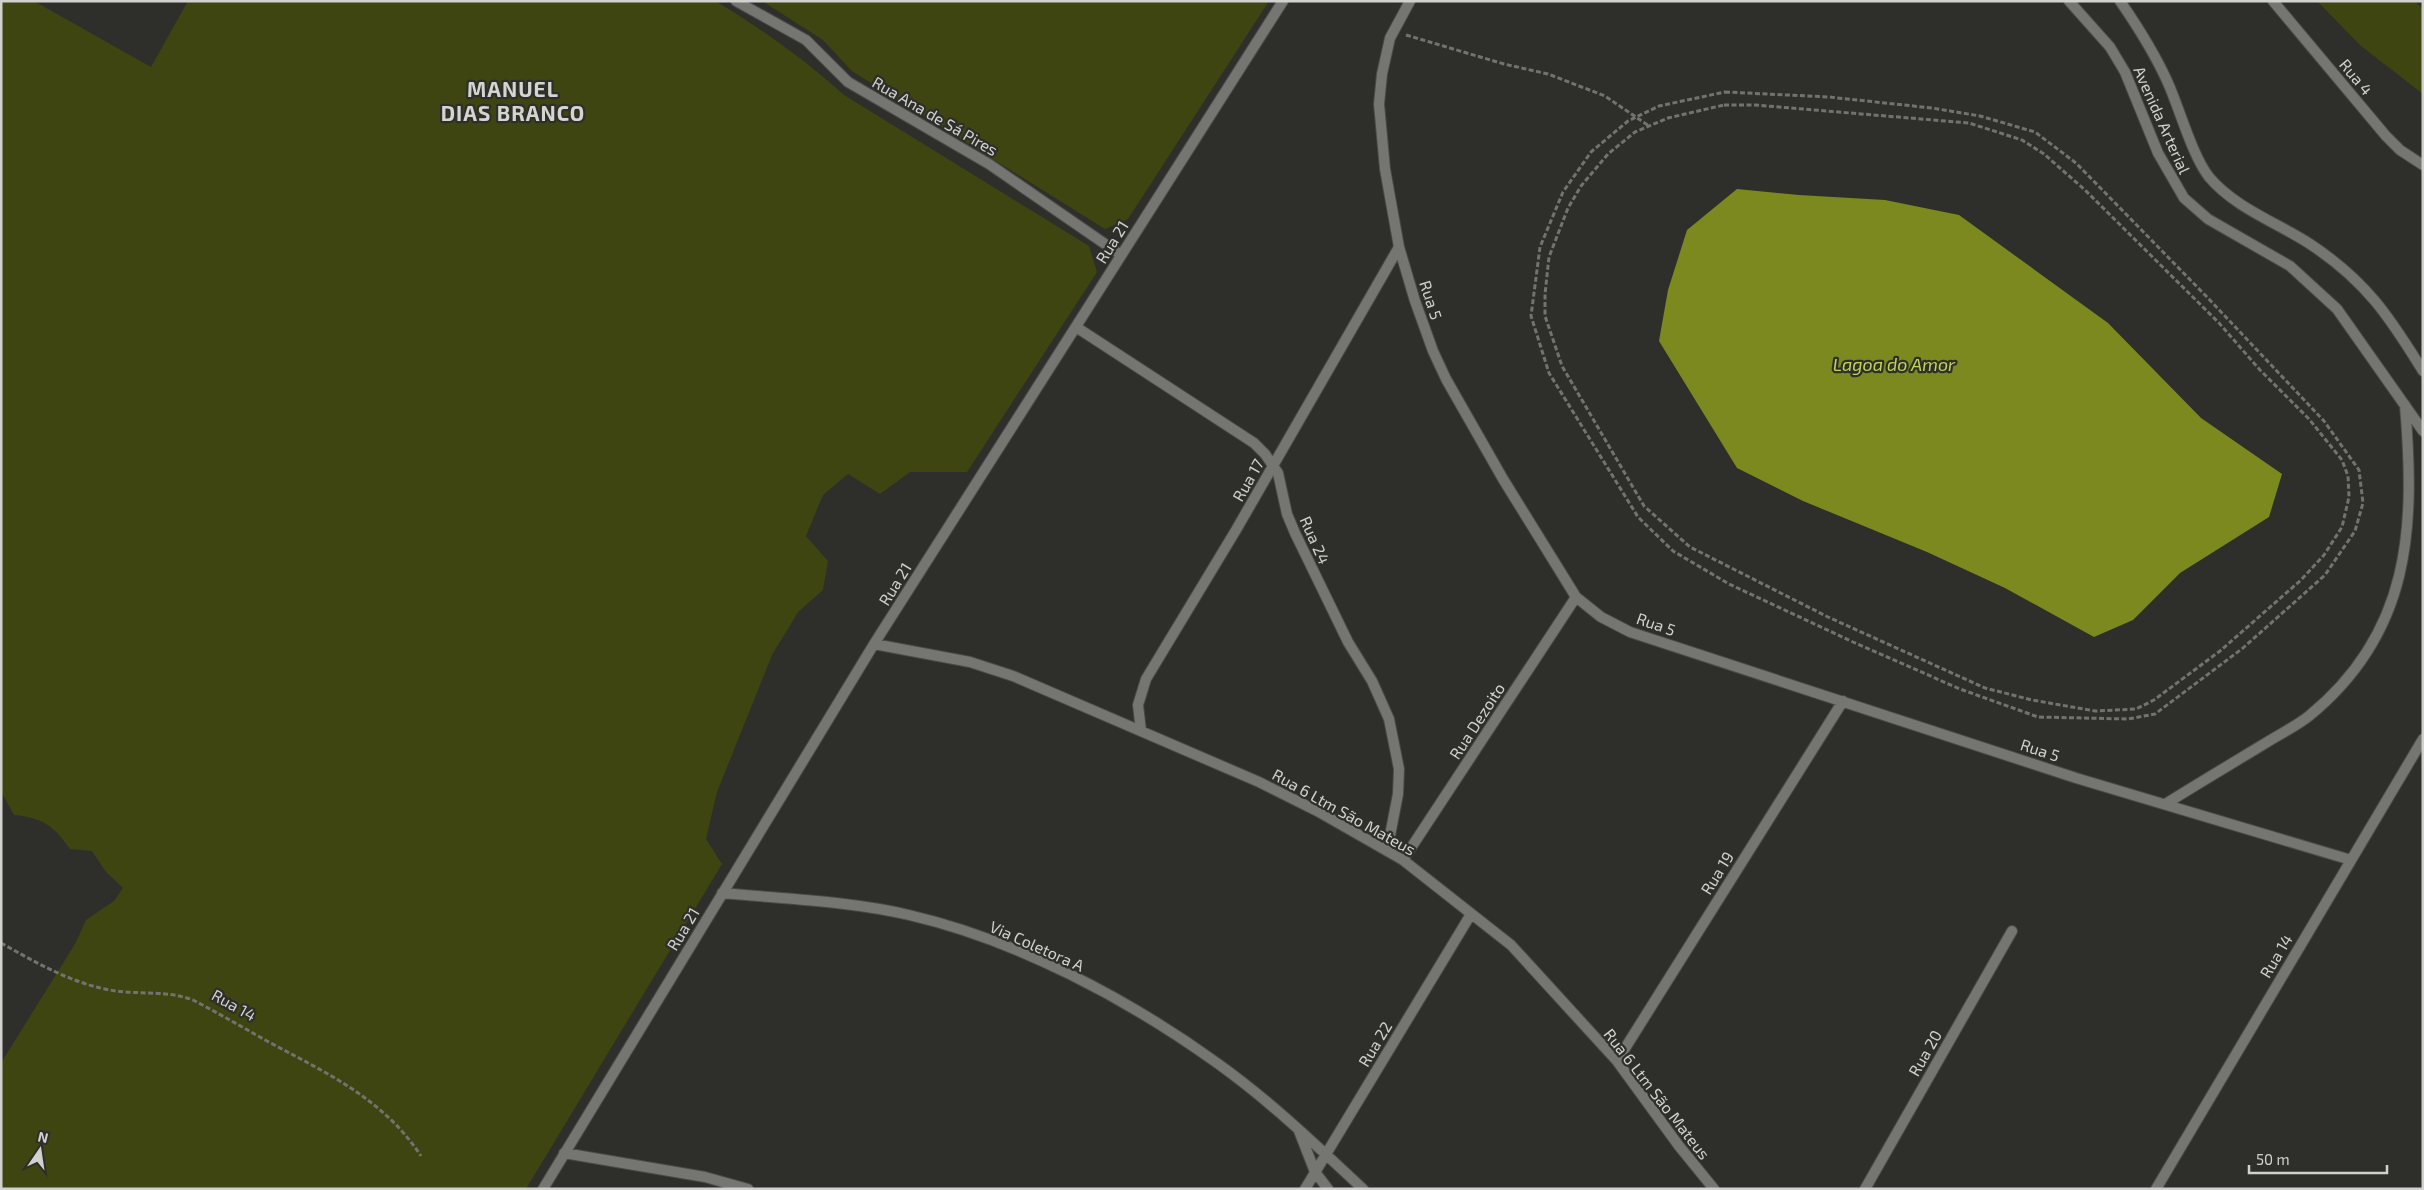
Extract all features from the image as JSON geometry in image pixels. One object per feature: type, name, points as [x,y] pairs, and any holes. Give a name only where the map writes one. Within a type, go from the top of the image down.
[{"type":"street","name":"Rua Ana de Sá Pires","points":[[736,1],[806,40],[848,82],[989,164],[1121,255]]},
{"type":"street","name":"Rua 21","points":[[543,1189],[874,644],[1283,1]]},
{"type":"street","name":"Rua 5","points":[[1410,1],[1393,32],[1382,74],[1379,104],[1385,168],[1399,247],[1424,326],[1446,379],[1503,479],[1576,597],[1601,617],[1630,632],[2076,778],[2166,803],[2351,860]]},
{"type":"street","name":"Avenida Arterial","points":[[2069,1],[2110,47],[2125,72],[2158,153],[2184,198],[2208,219],[2290,266],[2337,309],[2423,431]]},
{"type":"street","name":"Avenida Arterial","points":[[2120,1],[2139,28],[2168,82],[2209,176],[2233,198],[2310,244],[2340,265],[2360,283],[2388,314],[2423,371]]},
{"type":"street","name":"Rua 4","points":[[2273,1],[2386,136],[2400,150],[2423,165]]},
{"type":"street","name":"Rua 17","points":[[1141,731],[1138,705],[1146,679],[1274,466],[1399,247]]},
{"type":"street","name":"Rua 24","points":[[1076,327],[1254,443],[1274,466],[1278,473],[1287,514],[1295,533],[1348,642],[1372,681],[1389,719],[1399,769],[1398,794],[1387,851]]},
{"type":"street","points":[[2166,803],[2307,717],[2340,688],[2359,662],[2390,606],[2400,576],[2407,540],[2409,457],[2405,404]]},
{"type":"street","name":"Rua Dezoito","points":[[1403,860],[1576,597]]},
{"type":"street","name":"Rua 6 Ltm São Mateus","points":[[874,644],[970,662],[994,669],[1259,782],[1319,812],[1403,860],[1511,945],[1616,1061],[1684,1154],[1714,1189]]},
{"type":"street","name":"Rua 19","points":[[1616,1061],[1843,701]]},
{"type":"street","name":"Rua 14","points":[[2156,1189],[2423,739]]},
{"type":"street","name":"Via Coletora A","points":[[722,893],[881,910],[943,925],[1005,946],[1071,976],[1177,1035],[1219,1064],[1299,1130],[1363,1189]]},
{"type":"street","name":"Rua 22","points":[[1305,1189],[1471,914]]},
{"type":"street","name":"Rua 20","points":[[1865,1189],[2012,931]]},
{"type":"street","points":[[1299,1130],[1314,1172],[1328,1189]]},
{"type":"street","points":[[564,1153],[705,1177],[748,1189]]},
{"type":"path","points":[[1393,32],[1504,64],[1548,74],[1605,96],[1637,116],[1649,126]]},
{"type":"path","points":[[1725,92],[1829,97],[1932,108],[1980,116],[2035,132],[2076,163],[2207,297],[2324,421],[2359,470],[2363,504],[2355,531],[2325,575],[2243,648],[2155,714],[2128,720],[2038,717],[1960,689],[1729,584],[1673,550],[1638,517],[1549,373],[1531,316],[1540,248],[1563,192],[1591,152],[1628,121],[1637,116],[1659,106],[1725,92]]},
{"type":"path","points":[[1755,105],[1969,123],[2022,140],[2044,154],[2085,190],[2219,323],[2328,442],[2342,460],[2348,476],[2349,497],[2342,526],[2324,555],[2301,580],[2220,651],[2154,700],[2136,709],[2095,711],[2032,700],[1985,688],[1828,617],[1707,557],[1690,547],[1644,506],[1562,366],[1545,316],[1550,257],[1568,208],[1581,186],[1608,154],[1635,132],[1649,126],[1701,109],[1755,105]]},
{"type":"path","name":"Rua 14","points":[[1,943],[61,974],[90,985],[133,994],[174,994],[193,1000],[327,1072],[375,1104],[402,1130],[421,1156]]},
{"type":"shaded area","points":[[1,1],[34,1],[151,67],[188,1],[715,1],[782,45],[844,95],[1089,246],[1097,272],[967,472],[910,472],[880,494],[848,474],[823,495],[806,536],[828,561],[823,590],[798,612],[772,655],[717,792],[706,839],[722,864],[526,1189],[1,1189],[1,1063],[75,944],[86,920],[114,901],[123,888],[106,872],[92,851],[70,849],[58,834],[46,824],[33,818],[14,815],[3,795],[1,795]]},
{"type":"shaded area","points":[[762,1],[1269,1],[1128,219],[1105,229],[852,71],[823,40]]},
{"type":"shaded area","points":[[2317,1],[2415,1],[2423,9],[2423,94],[2361,46]]},
{"type":"water","name":"Lagoa do Amor","points":[[1737,189],[1885,200],[1959,215],[2108,323],[2201,418],[2282,474],[2269,517],[2180,573],[2133,620],[2094,637],[2005,588],[1927,552],[1803,501],[1737,468],[1659,341],[1668,290],[1687,230]]},
{"type":"district","name":"MANUEL DIAS BRANCO","points":[[513,102]]}]
